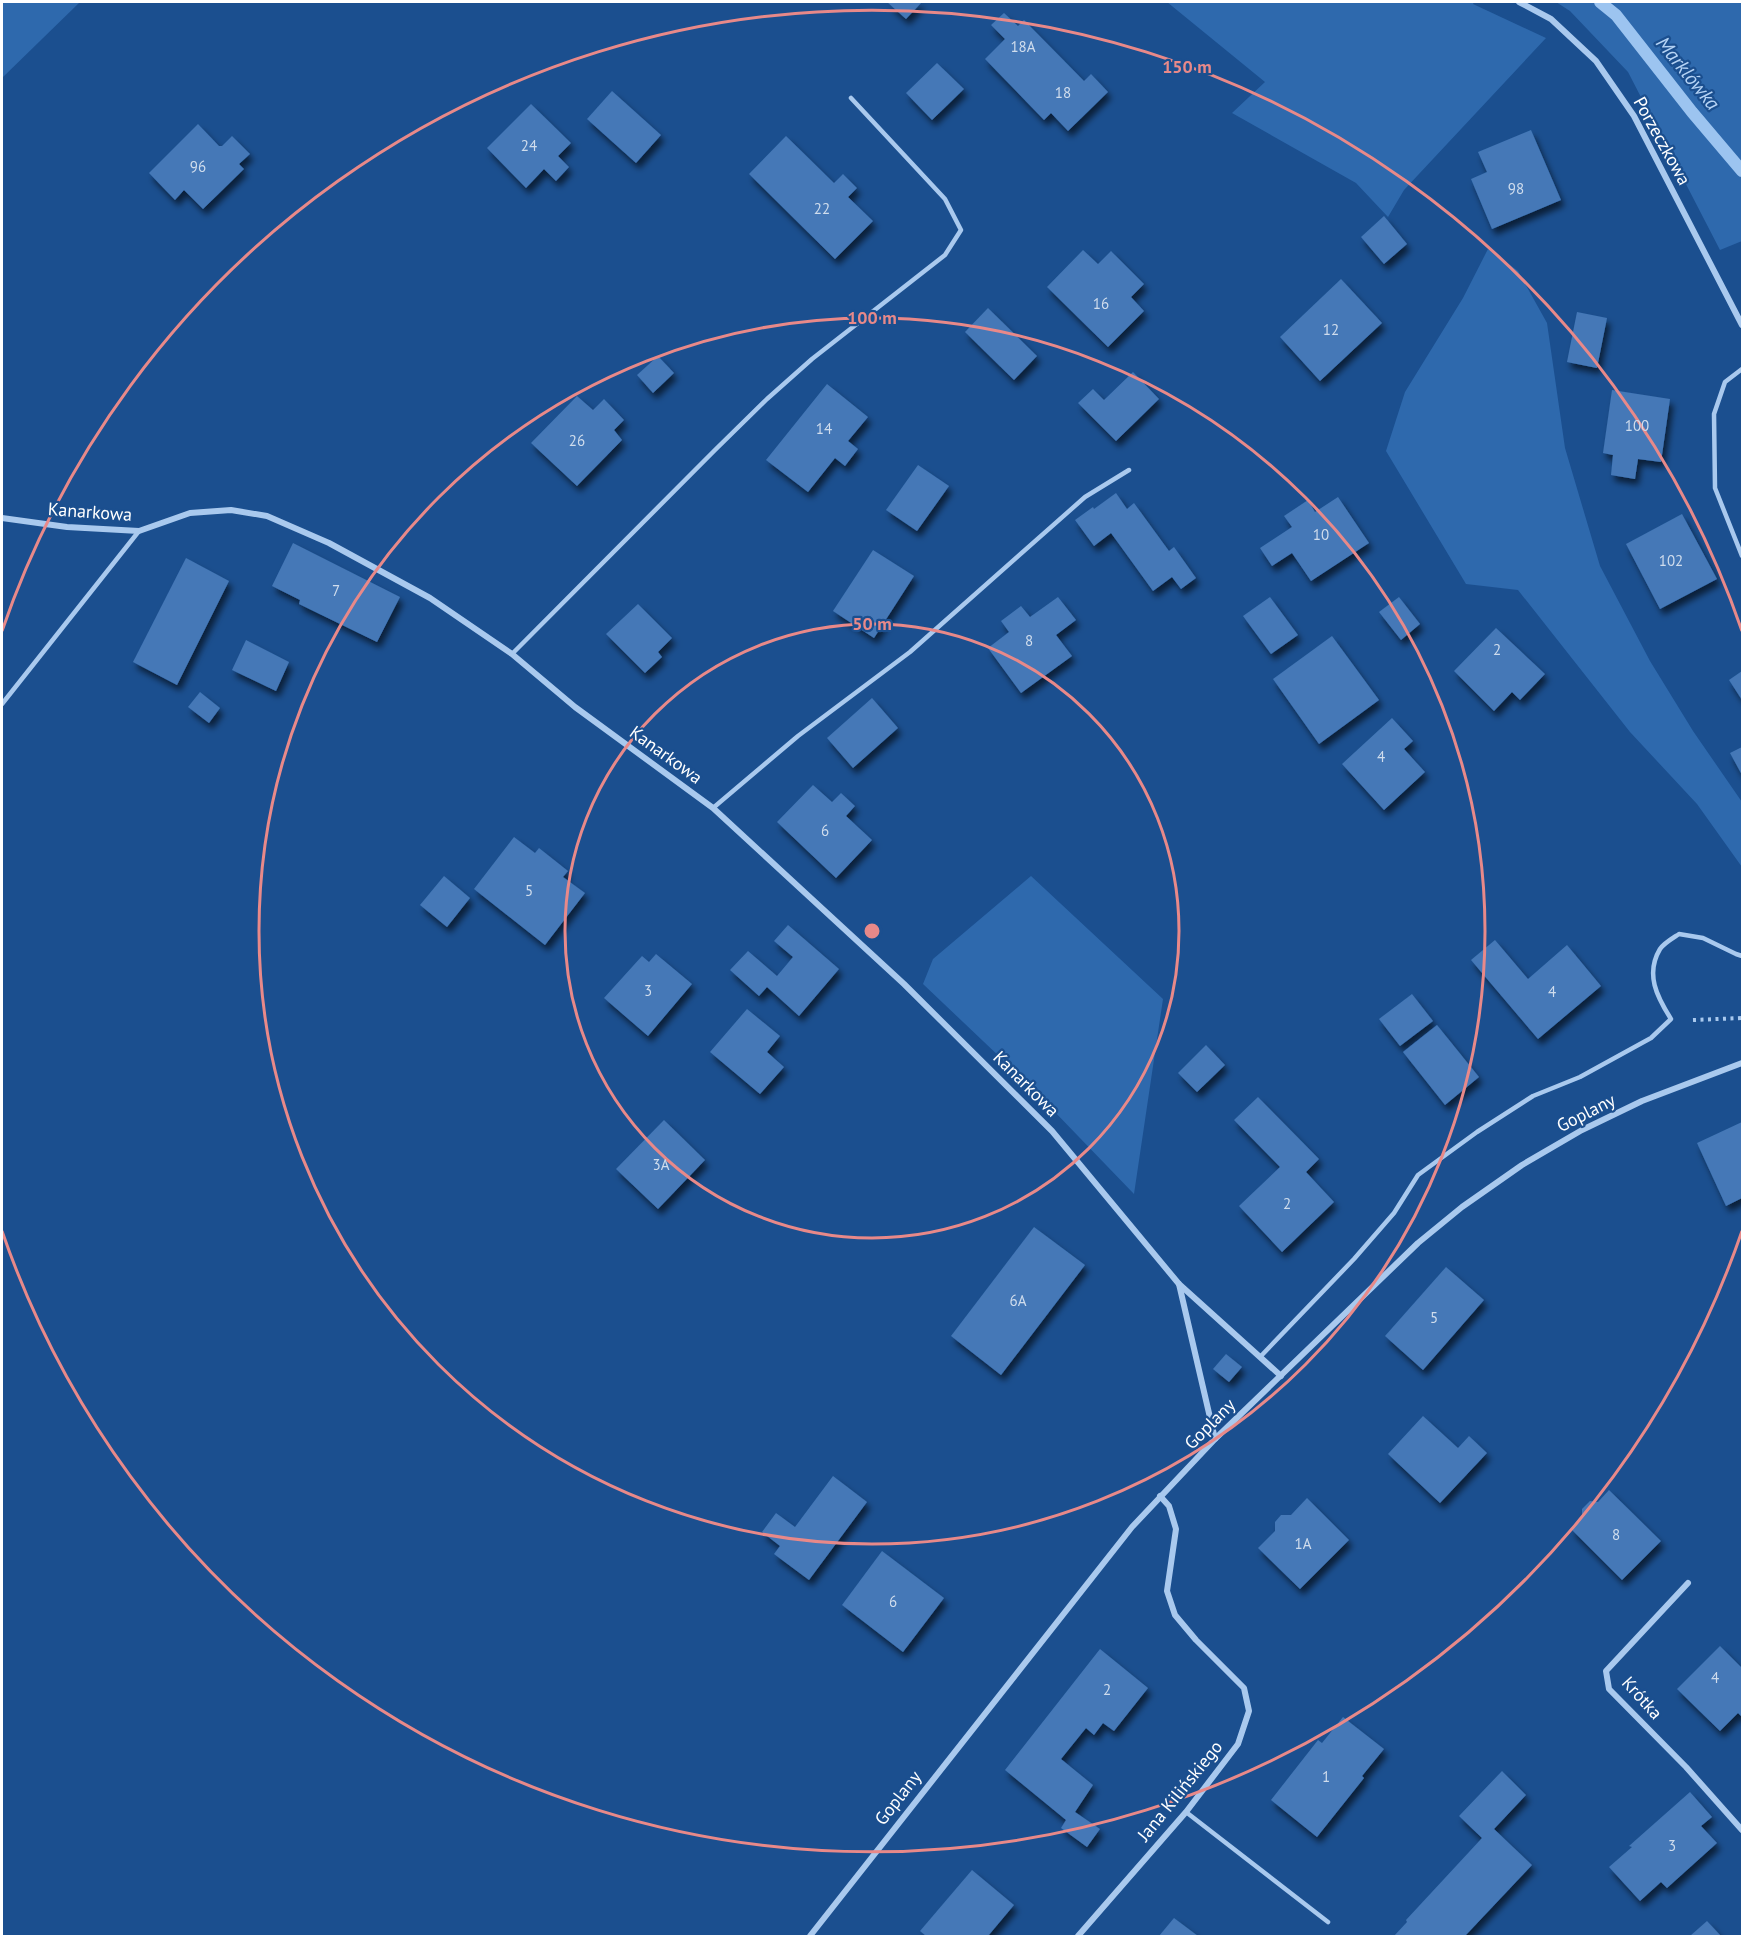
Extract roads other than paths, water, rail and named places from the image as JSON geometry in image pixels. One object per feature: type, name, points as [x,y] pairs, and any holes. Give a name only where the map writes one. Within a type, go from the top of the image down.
[{"type":"street","name":"Porzeczkowa","points":[[1519,2],[1551,19],[1596,61],[1634,116],[1743,325]]},
{"type":"street","name":"Kanarkowa","points":[[2,518],[67,527],[139,531],[190,513],[231,510],[267,516],[329,543],[430,598],[512,654],[575,706],[713,808],[904,984],[1052,1131],[1179,1284],[1281,1376]]},
{"type":"street","name":"Goplany","points":[[810,1936],[1080,1590],[1132,1527],[1215,1439],[1354,1302],[1418,1243],[1462,1207],[1522,1165],[1582,1130],[1642,1101],[1743,1063]]},
{"type":"street","name":"Kanarkowa","points":[[1179,1284],[1215,1439]]},
{"type":"street","name":"Jana Kilińskiego","points":[[1077,1936],[1186,1812],[1238,1744],[1249,1712],[1244,1688],[1174,1615],[1167,1591],[1176,1529],[1169,1506],[1160,1496]]},
{"type":"street","name":"Krótka","points":[[1688,1583],[1606,1671],[1609,1689],[1686,1767],[1743,1830]]},
{"type":"lane","points":[[512,654],[767,399],[812,359],[945,255],[961,230],[945,199],[851,98]]},
{"type":"lane","points":[[1743,369],[1725,382],[1714,414],[1715,488],[1743,556]]},
{"type":"lane","points":[[713,808],[798,736],[910,652],[1085,497],[1129,470]]},
{"type":"lane","points":[[2,704],[139,531]]},
{"type":"lane","points":[[1261,1356],[1394,1213],[1418,1175],[1477,1132],[1533,1096],[1581,1077],[1651,1038],[1671,1019],[1658,999],[1652,969],[1661,947],[1679,934],[1703,938],[1743,956]]},
{"type":"lane","points":[[1186,1812],[1328,1922]]},
{"type":"waterway","name":"Marklówka","points":[[1600,2],[1616,15],[1692,112],[1742,171]]}]
